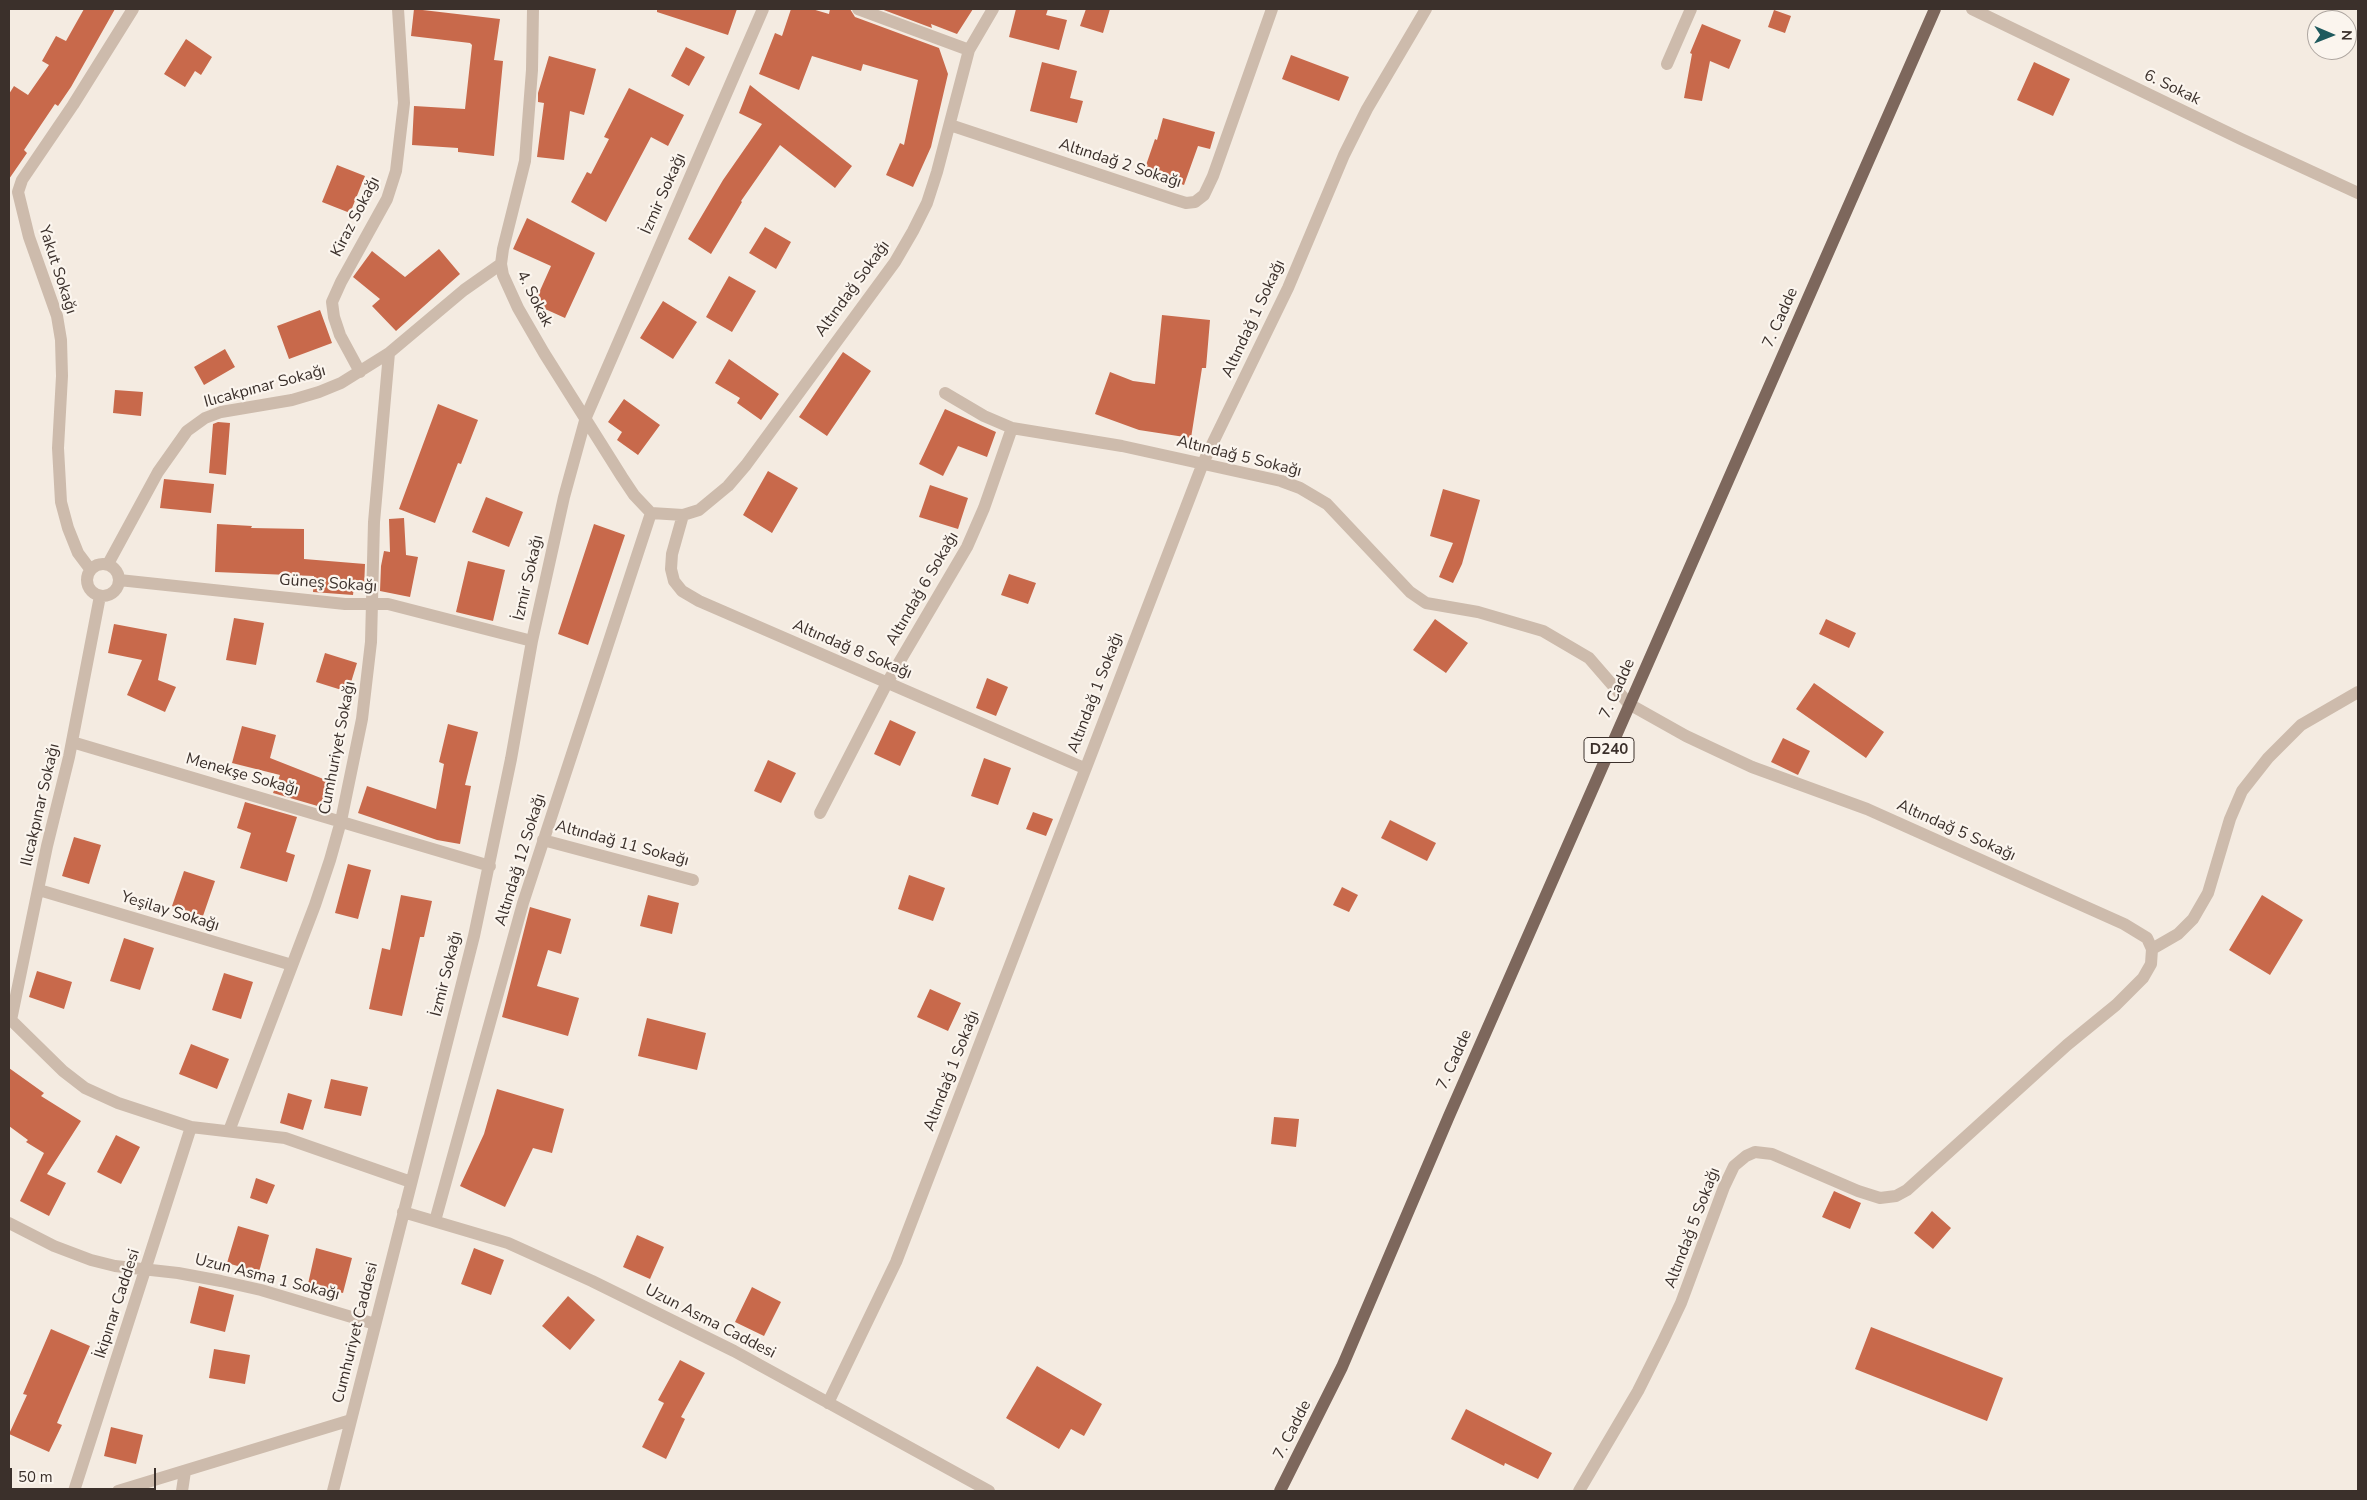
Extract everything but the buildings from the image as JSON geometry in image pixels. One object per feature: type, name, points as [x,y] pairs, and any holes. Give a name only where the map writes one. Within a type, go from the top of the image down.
[{"type":"main road","name":"7. Cadde","points":[[1280,1491],[1342,1367],[1448,1116],[1936,9]]},
{"type":"street","name":"Yakut Sokağı","points":[[90,569],[75,545],[61,502],[58,448],[62,376],[61,340],[57,316],[29,237],[18,192],[22,180],[73,105],[133,9]]},
{"type":"street","name":"Kiraz Sokağı","points":[[360,372],[340,335],[334,317],[332,302],[387,199],[396,171],[404,103],[398,9]]},
{"type":"street","name":"4. Sokak","points":[[533,9],[532,70],[525,161],[506,232],[501,264],[503,275],[518,308],[626,483],[651,513]]},
{"type":"street","name":"İzmir Sokağı","points":[[411,1182],[474,936],[490,866],[532,640],[564,497],[586,417],[763,9]]},
{"type":"street","points":[[858,9],[969,50]]},
{"type":"street","name":"Altındağ Sokağı","points":[[651,513],[683,515],[699,510],[713,500],[746,465],[895,262],[914,231],[927,203],[950,125],[969,50],[993,9]]},
{"type":"street","name":"Altındağ 2 Sokağı","points":[[950,125],[1173,199],[1186,203],[1195,202],[1204,195],[1213,176],[1272,9]]},
{"type":"street","name":"Altındağ 1 Sokağı","points":[[828,1403],[896,1262],[1084,768],[1203,463],[1288,288],[1344,155],[1367,109],[1426,9]]},
{"type":"street","points":[[1668,64],[1691,9]]},
{"type":"street","name":"6. Sokak","points":[[1972,9],[2241,139],[2358,193]]},
{"type":"street","name":"Ilıcakpınar Sokağı","points":[[108,564],[158,472],[187,431],[205,418],[221,412],[292,400],[319,392],[360,372],[389,353],[464,290],[501,264]]},
{"type":"street","name":"Cumhuriyet Sokağı","points":[[229,1130],[315,905],[341,821],[362,719],[367,684],[371,642],[374,522],[389,353]]},
{"type":"street","name":"Altındağ 5 Sokağı","points":[[945,393],[984,416],[1012,428],[1122,446],[1203,463],[1281,481],[1314,495],[1334,511],[1410,592],[1426,602],[1478,612],[1543,632],[1589,658],[1629,704],[1686,736],[1752,766],[1867,809],[2124,924],[2147,938],[2152,949],[2151,964],[2143,978],[2116,1005],[2031,1077],[1907,1190],[1896,1196],[1880,1198],[1858,1191],[1772,1154],[1755,1152],[1746,1156],[1734,1166],[1724,1187],[1681,1303],[1659,1350],[1638,1391],[1579,1491]]},
{"type":"street","name":"Altındağ 6 Sokağı","points":[[820,813],[887,683],[967,547],[984,508],[1012,428]]},
{"type":"street","name":"Altındağ 12 Sokağı","points":[[435,1221],[543,840],[651,513]]},
{"type":"street","name":"Altındağ 8 Sokağı","points":[[683,515],[672,554],[674,581],[682,591],[699,601],[1084,768]]},
{"type":"street","points":[[98,564],[108,564],[116,571],[119,580],[115,590],[111,594],[100,596],[94,594],[87,586],[87,574],[90,569],[98,564]]},
{"type":"street","name":"Güneş Sokağı","points":[[119,580],[345,604],[404,606],[532,640]]},
{"type":"street","name":"Ilıcakpınar Sokağı","points":[[10,1021],[56,804],[72,742],[100,596]]},
{"type":"street","points":[[2152,949],[2178,934],[2193,918],[2208,893],[2233,812],[2242,791],[2268,758],[2301,725],[2358,692]]},
{"type":"street","name":"Menekşe Sokağı","points":[[72,742],[490,866]]},
{"type":"street","name":"Altındağ 11 Sokağı","points":[[543,840],[693,880]]},
{"type":"street","name":"Yeşilay Sokağı","points":[[39,890],[292,965]]},
{"type":"street","points":[[10,1021],[63,1071],[85,1088],[118,1103],[192,1127],[284,1138],[411,1182]]},
{"type":"street","name":"İkipınar Caddesi","points":[[74,1491],[192,1127]]},
{"type":"street","name":"Cumhuriyet Caddesi","points":[[333,1491],[411,1182]]},
{"type":"street","name":"Uzun Asma Caddesi","points":[[403,1212],[508,1243],[592,1282],[734,1350],[989,1491]]},
{"type":"street","name":"Uzun Asma 1 Sokağı","points":[[9,1223],[54,1246],[91,1260],[115,1266],[178,1273],[261,1290],[375,1324]]},
{"type":"street","points":[[118,1491],[351,1420]]},
{"type":"street","points":[[182,1491],[186,1471]]}]
